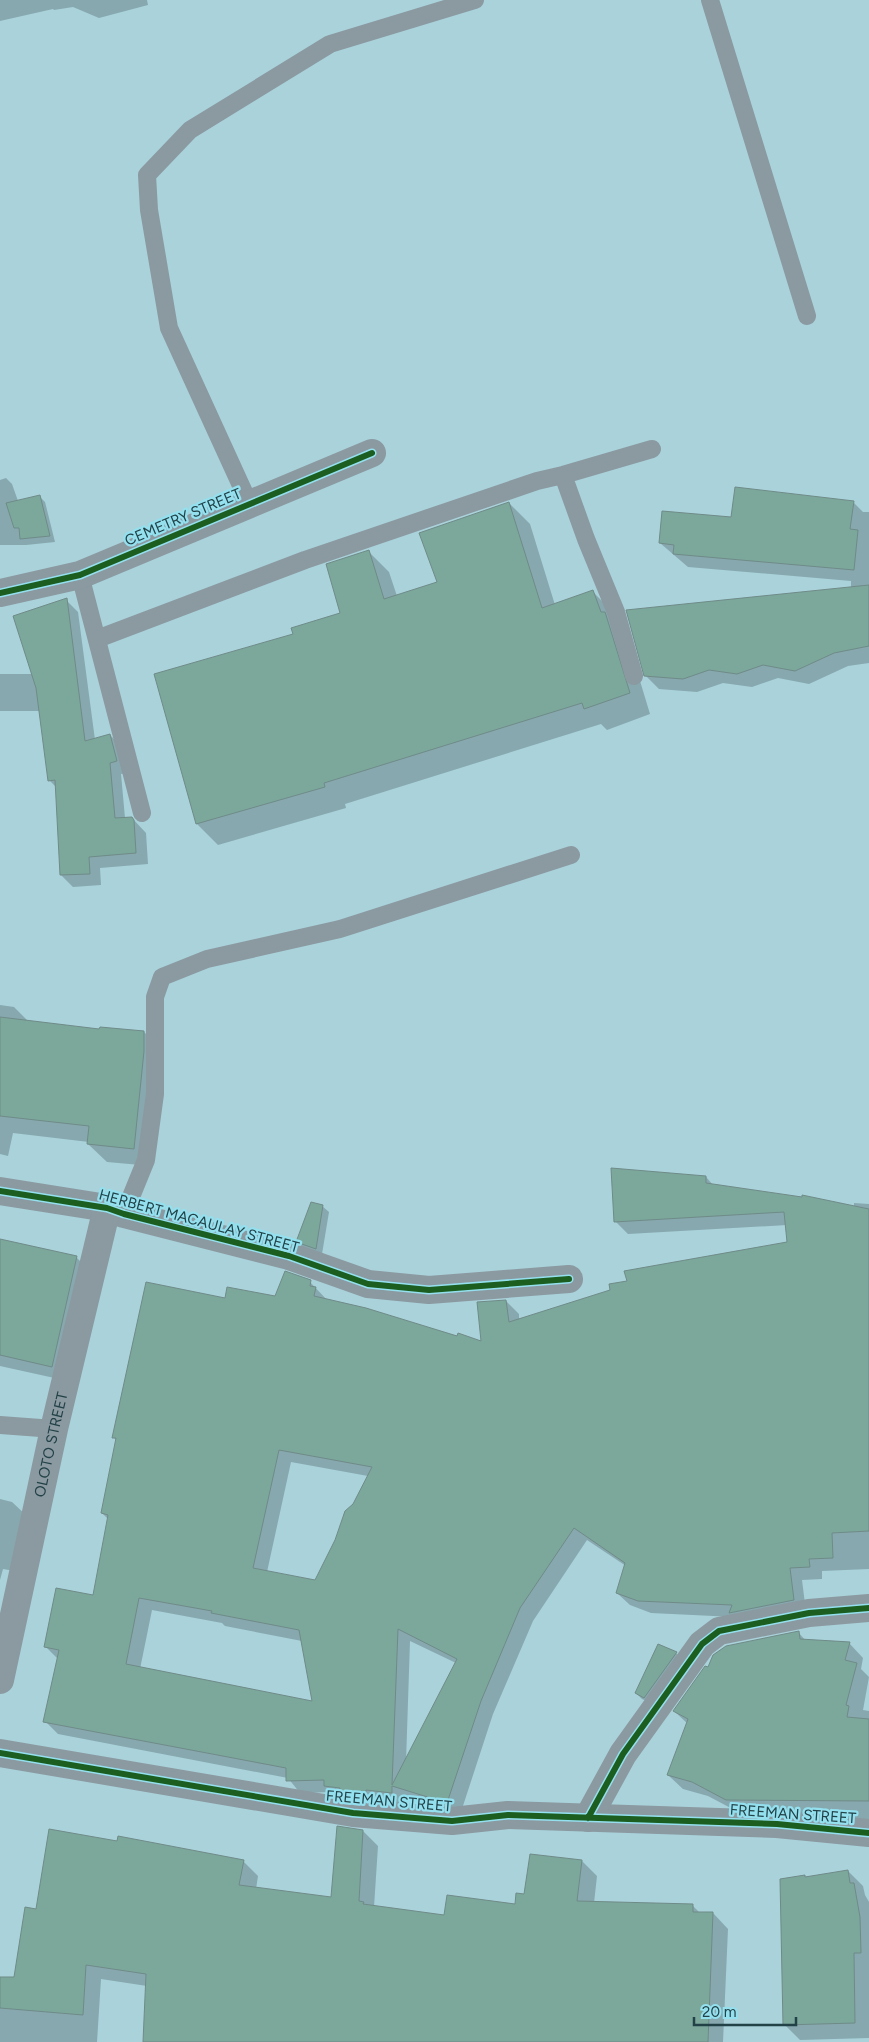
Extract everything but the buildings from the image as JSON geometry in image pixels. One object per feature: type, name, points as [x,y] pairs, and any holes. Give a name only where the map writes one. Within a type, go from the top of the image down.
[{"type":"street","name":"CEMETRY STREET","points":[[0,593],[80,575],[372,453]]},
{"type":"street","name":"HERBERT MACAULAY STREET","points":[[0,1191],[115,1211],[289,1256],[368,1284],[430,1290],[569,1279]]},
{"type":"street","name":"OLOTO STREET","points":[[0,1680],[54,1428],[115,1211]]},
{"type":"street","points":[[588,1818],[623,1754],[702,1644],[719,1631],[809,1613],[869,1608]]},
{"type":"street","name":"FREEMAN STREET","points":[[0,1754],[353,1813],[452,1821],[508,1815],[777,1824],[869,1833]]},
{"type":"lane","points":[[249,503],[169,328],[149,210],[147,175],[190,130],[330,44],[475,0]]},
{"type":"lane","points":[[710,0],[807,316]]},
{"type":"lane","points":[[97,639],[305,560],[537,481],[652,449]]},
{"type":"lane","points":[[564,475],[586,539],[616,612],[634,676]]},
{"type":"lane","points":[[80,575],[142,813]]},
{"type":"lane","points":[[115,1211],[146,1160],[155,1094],[155,997],[162,977],[207,959],[340,929],[571,855]]},
{"type":"lane","points":[[0,1425],[54,1428]]},
{"type":"cycle path","points":[[0,593],[80,575],[372,453]]},
{"type":"cycle path","points":[[0,1191],[107,1208],[289,1256],[368,1284],[429,1290],[569,1279]]},
{"type":"cycle path","points":[[588,1818],[623,1754],[702,1644],[719,1631],[809,1613],[869,1608]]},
{"type":"cycle path","points":[[0,1753],[353,1813],[452,1821],[508,1815],[777,1824],[869,1833]]}]
